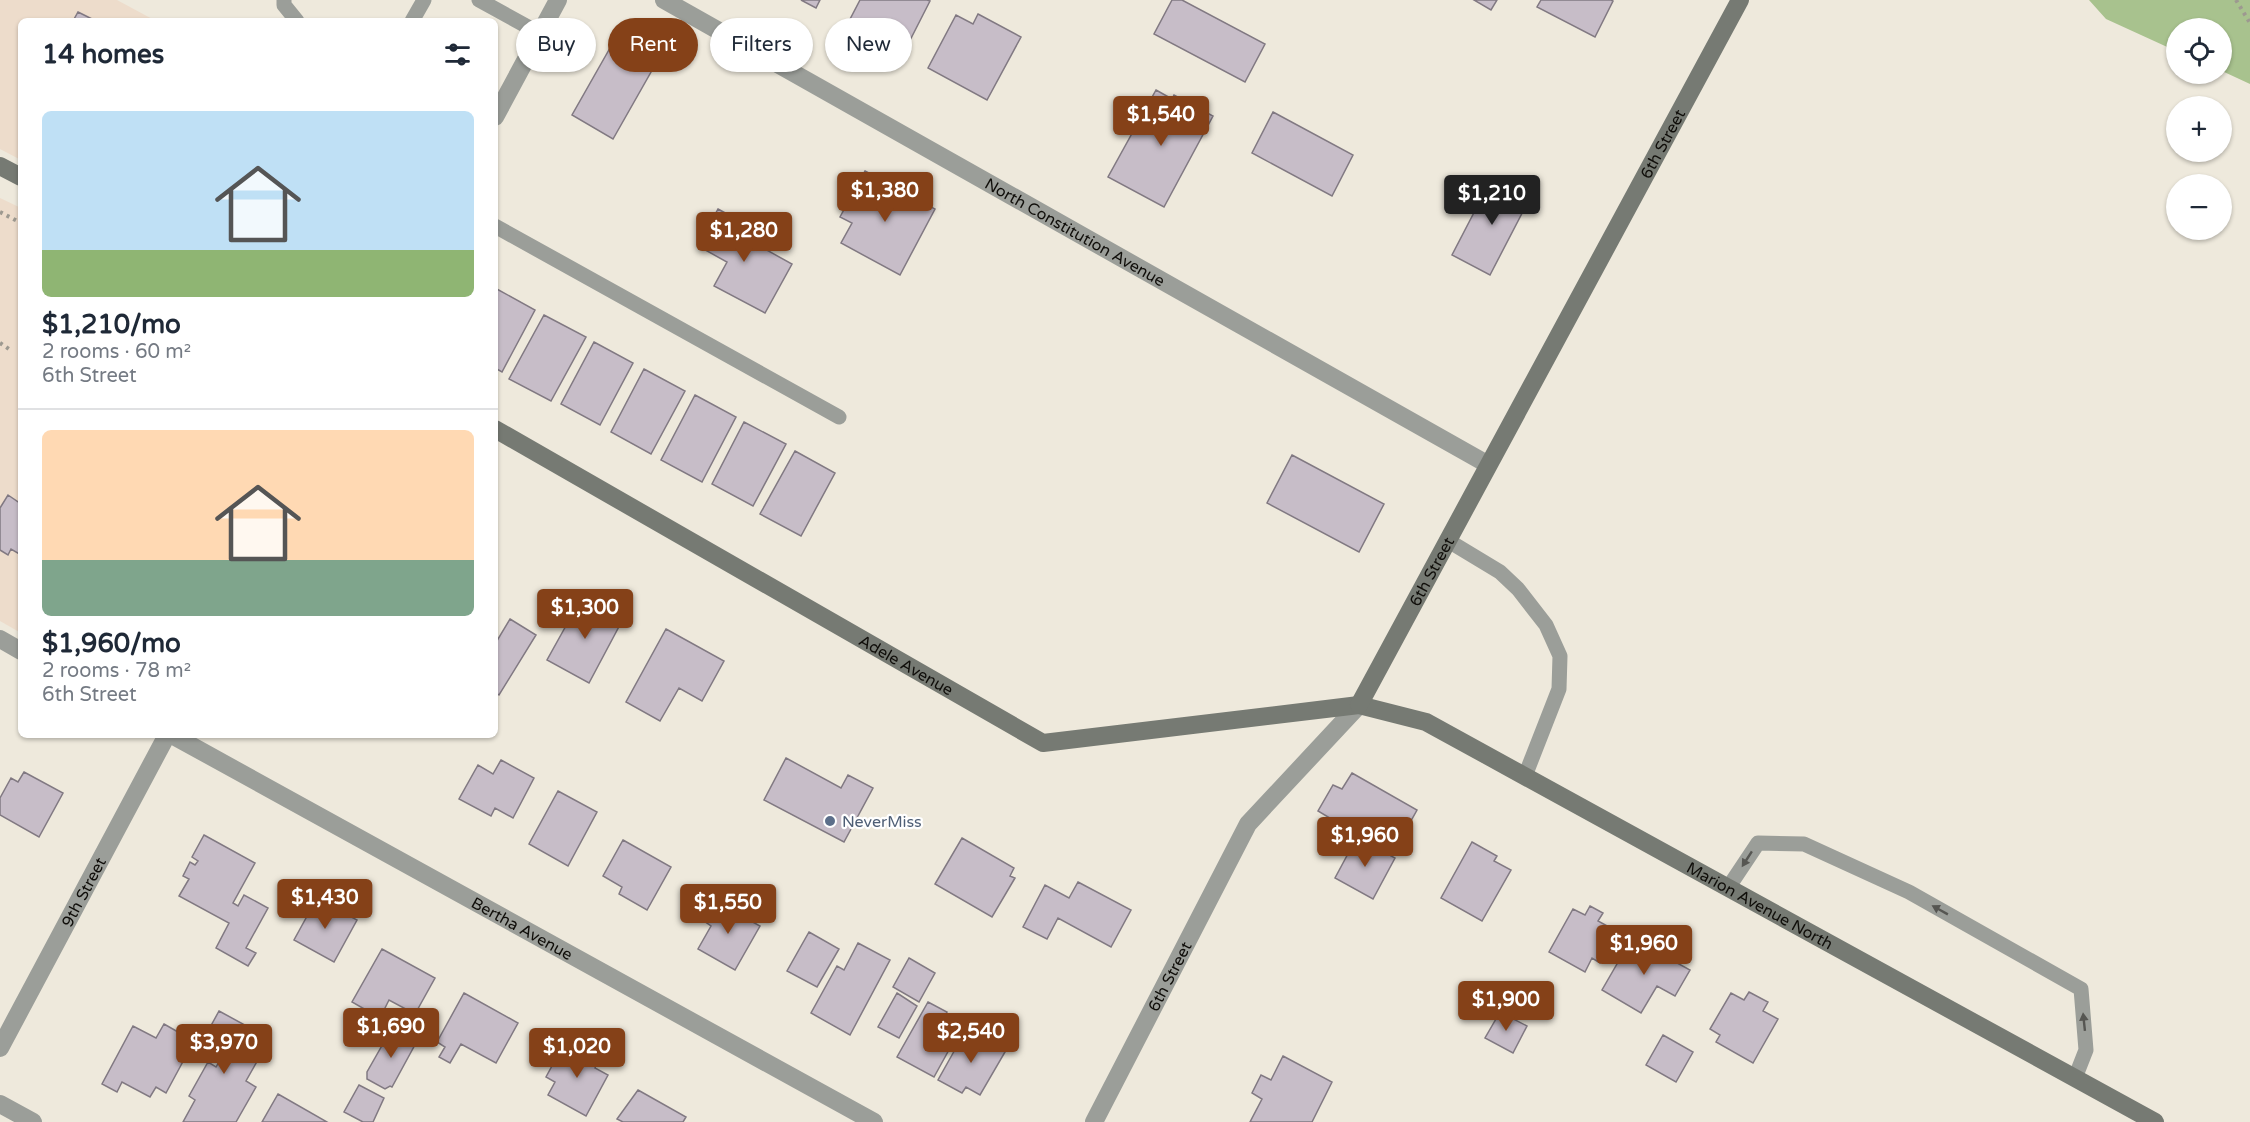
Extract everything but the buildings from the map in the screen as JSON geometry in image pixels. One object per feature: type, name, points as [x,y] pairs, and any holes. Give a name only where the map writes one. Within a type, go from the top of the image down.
[{"type":"main road","name":"6th Street","points":[[1359,705],[1740,0]]},
{"type":"main road","points":[[0,166],[18,175]]},
{"type":"main road","name":"Adele Avenue","points":[[498,431],[1043,743],[1359,705]]},
{"type":"main road","name":"Marion Avenue North","points":[[1359,705],[1426,722],[2155,1122]]},
{"type":"street","points":[[548,18],[558,0]]},
{"type":"street","name":"North Constitution Avenue","points":[[664,0],[1487,465]]},
{"type":"street","points":[[498,111],[519,72]]},
{"type":"street","points":[[0,639],[18,649]]},
{"type":"street","name":"6th Street","points":[[1094,1122],[1248,824],[1359,705]]},
{"type":"street","name":"9th Street","points":[[0,1048],[165,738]]},
{"type":"street","name":"Bertha Avenue","points":[[177,738],[874,1122]]},
{"type":"street","points":[[0,1104],[33,1122]]},
{"type":"lane","points":[[284,0],[284,5],[295,18]]},
{"type":"lane","points":[[414,18],[424,0]]},
{"type":"lane","points":[[479,0],[516,20]]},
{"type":"lane","points":[[498,228],[839,417]]},
{"type":"lane","points":[[1447,540],[1500,572],[1512,583],[1546,625],[1560,656],[1559,689],[1525,776]]},
{"type":"lane","points":[[1728,888],[1758,843],[1769,843],[1803,844],[1909,892],[2080,989],[2086,1050],[2075,1078]]},
{"type":"path","points":[[2236,0],[2250,23]]},
{"type":"path","points":[[0,212],[18,221]]},
{"type":"path","points":[[0,343],[9,349]]},
{"type":"shaded area","points":[[0,0],[117,0],[150,18],[18,18],[18,158],[0,149]]},
{"type":"shaded area","points":[[0,198],[18,207],[18,631],[0,621]]},
{"type":"green space","points":[[2089,0],[2250,0],[2250,84],[2232,76],[2232,18],[2166,18],[2166,46],[2106,19]]},
{"type":"place","name":"NeverMiss","points":[[830,821]]}]
